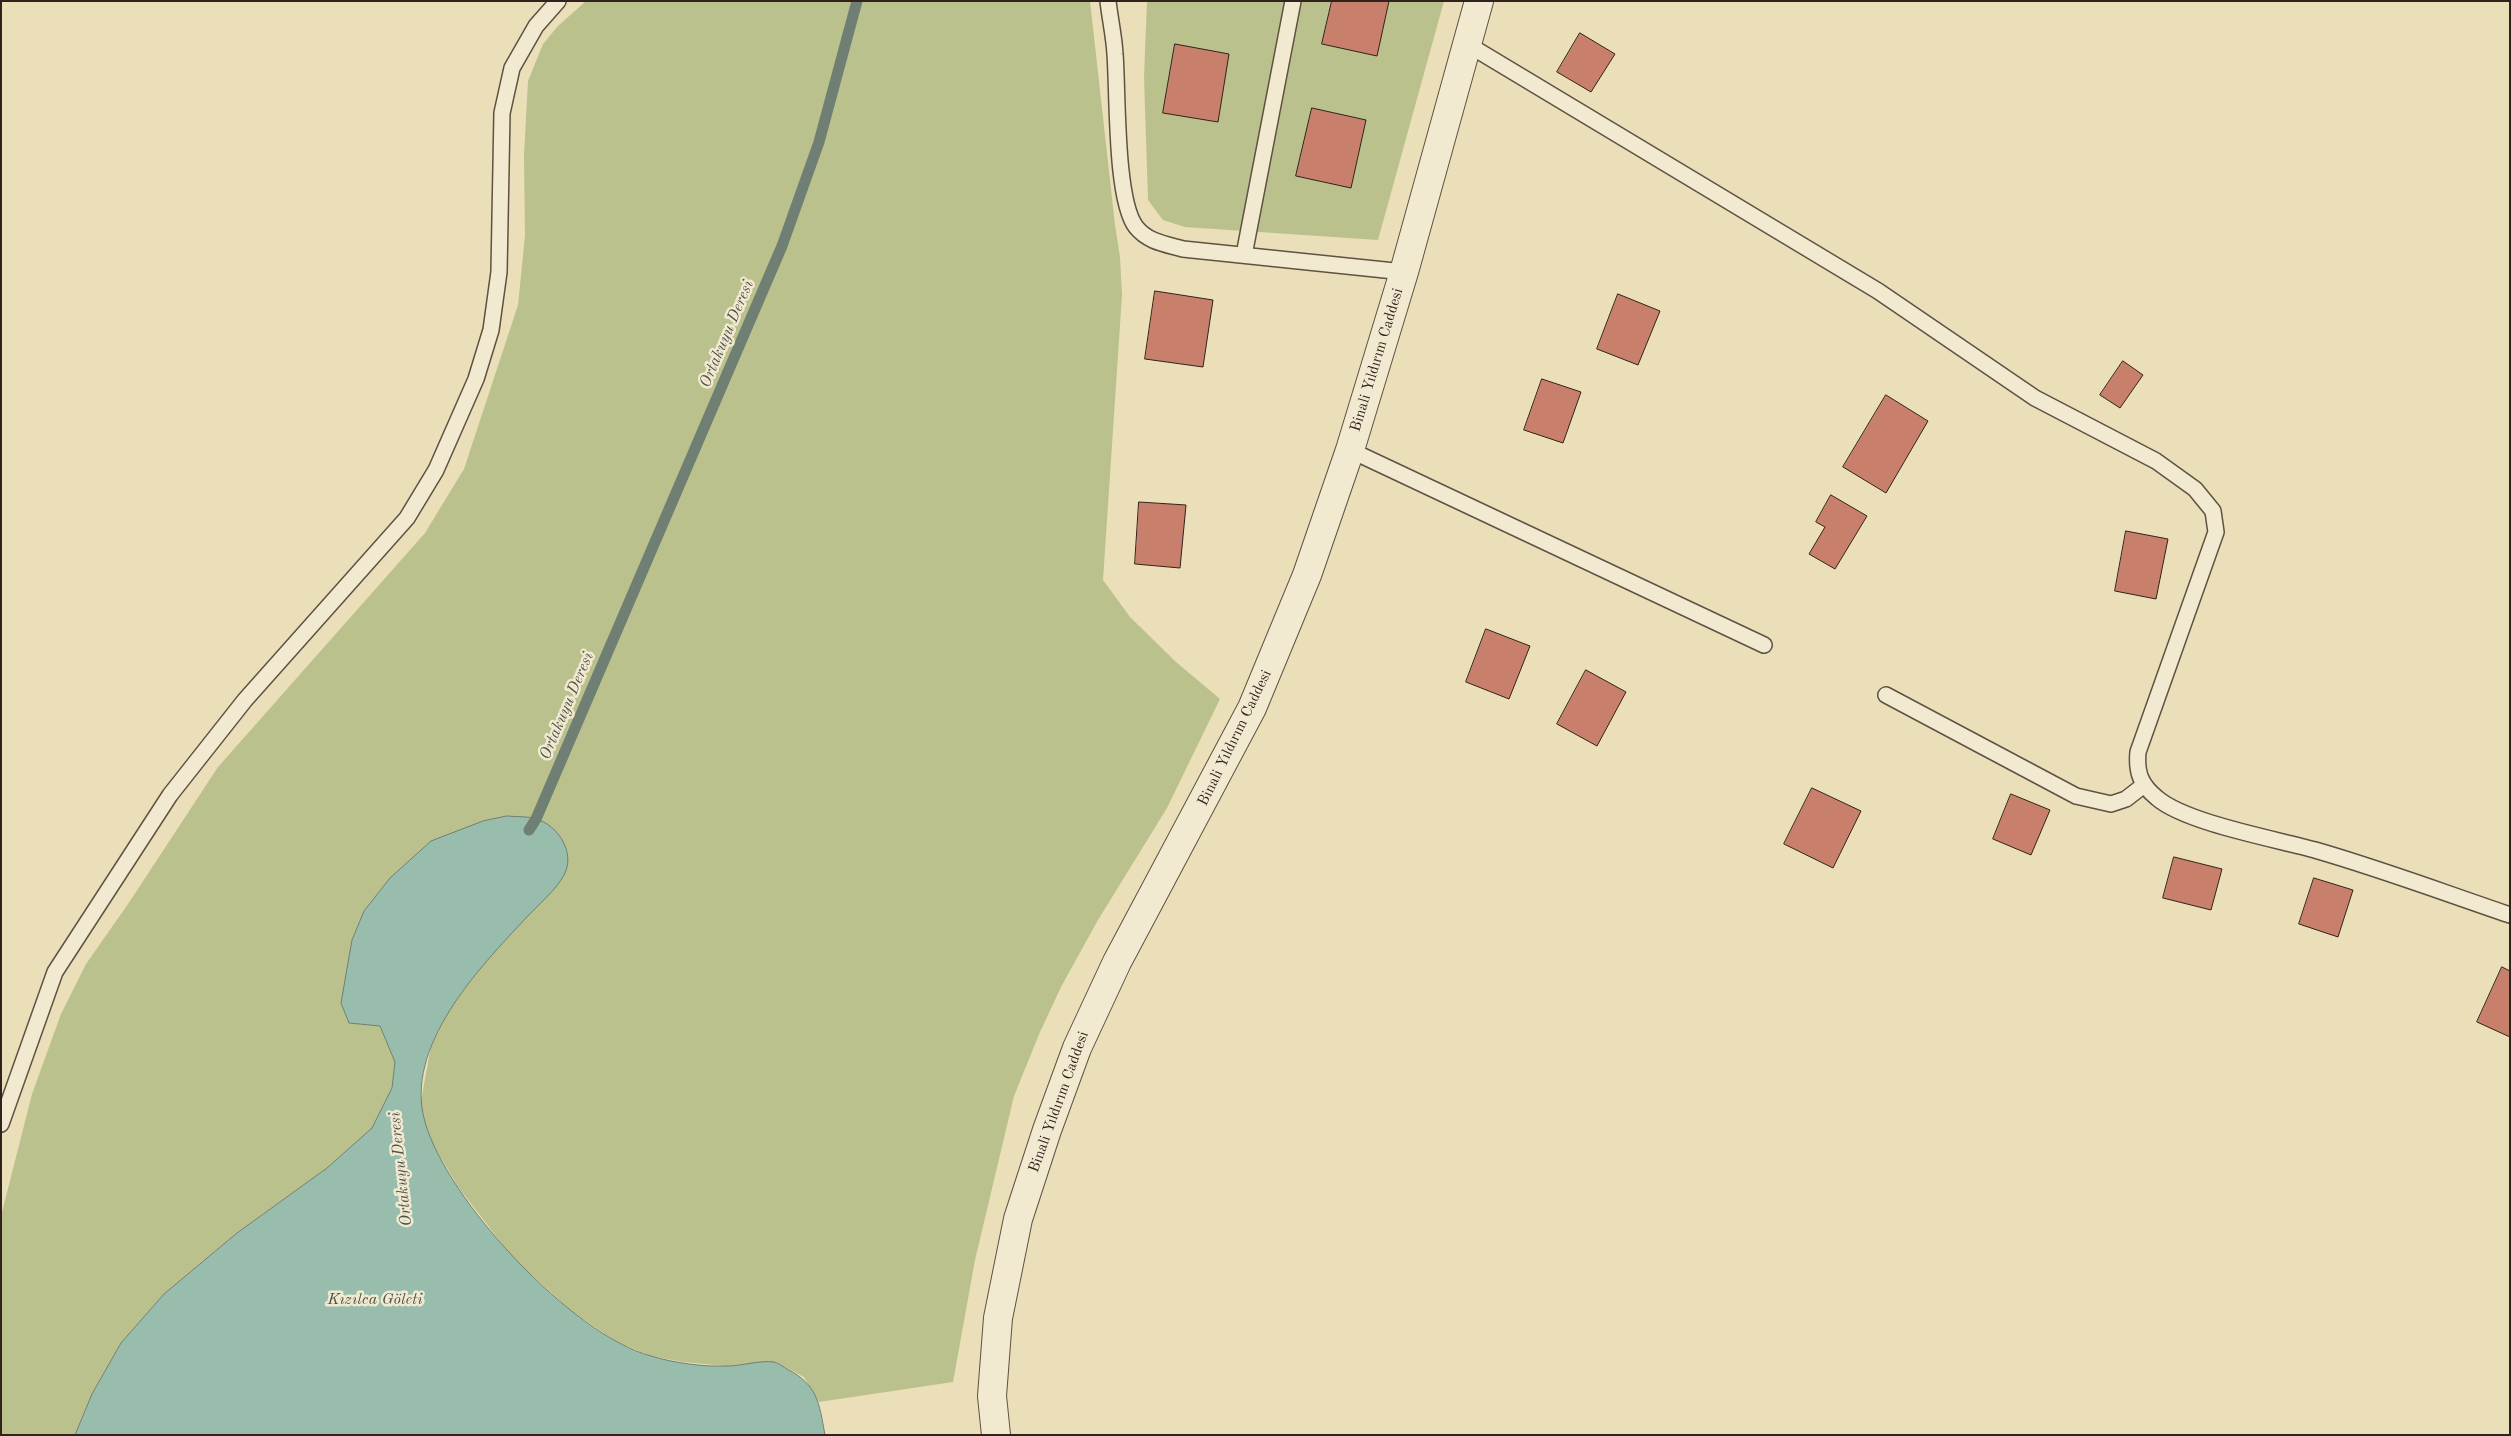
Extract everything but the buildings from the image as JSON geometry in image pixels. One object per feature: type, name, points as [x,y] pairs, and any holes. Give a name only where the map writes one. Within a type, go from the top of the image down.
[{"type":"street","name":"Binali Yıldırım Caddesi","points":[[996,1435],[992,1396],[998,1318],[1018,1219],[1047,1130],[1077,1048],[1117,962],[1252,708],[1306,575],[1350,450],[1404,272],[1479,1]]},
{"type":"lane","points":[[1,1124],[56,972],[170,795],[245,700],[406,518],[436,470],[476,379],[491,330],[499,272],[502,113],[512,68],[536,26],[558,1]]},
{"type":"lane","points":[[1108,1],[1115,53],[1120,158],[1125,204],[1136,227],[1153,241],[1183,249],[1404,272]]},
{"type":"lane","points":[[1244,255],[1293,1]]},
{"type":"lane","points":[[1467,44],[1878,291],[2035,398],[2156,461],[2195,489],[2213,511],[2216,532],[2138,752],[2136,768],[2144,785],[2158,799],[2182,812],[2376,869],[2510,915]]},
{"type":"lane","points":[[1350,450],[1764,645]]},
{"type":"lane","points":[[1886,695],[2076,796],[2111,804],[2126,799],[2144,785]]},
{"type":"green space","points":[[586,1],[1090,1],[1120,257],[1122,295],[1103,580],[1130,617],[1176,662],[1220,699],[1167,808],[1098,920],[1061,987],[1014,1096],[975,1260],[953,1382],[819,1402],[804,1377],[775,1362],[725,1366],[683,1362],[651,1356],[617,1342],[570,1310],[512,1257],[459,1188],[430,1140],[420,1106],[431,1046],[448,1011],[484,962],[390,878],[364,911],[352,940],[349,1022],[380,1026],[395,1062],[392,1088],[372,1128],[327,1168],[237,1233],[164,1294],[121,1343],[92,1394],[75,1435],[1,1435],[1,1216],[32,1094],[61,1014],[86,964],[218,767],[425,533],[464,469],[518,305],[525,236],[524,156],[528,81],[543,44],[558,26]]},
{"type":"green space","points":[[1147,1],[1444,1],[1378,240],[1185,227],[1163,220],[1148,200],[1144,77]]},
{"type":"water","name":"Kızılca Göleti","points":[[507,816],[533,818],[551,827],[563,841],[568,858],[567,867],[557,886],[487,960],[450,1011],[435,1038],[425,1066],[421,1094],[425,1122],[438,1154],[458,1189],[485,1225],[551,1293],[585,1322],[620,1343],[651,1356],[669,1361],[718,1366],[763,1362],[777,1363],[797,1375],[811,1388],[819,1404],[825,1435],[75,1435],[92,1394],[121,1343],[164,1294],[237,1233],[327,1168],[372,1128],[392,1088],[395,1062],[380,1026],[349,1023],[341,1003],[352,940],[364,911],[390,878],[431,841],[483,821]]},
{"type":"waterway","name":"Ortakuyu Deresi","points":[[529,830],[536,819],[782,246],[819,142],[857,1]]}]
